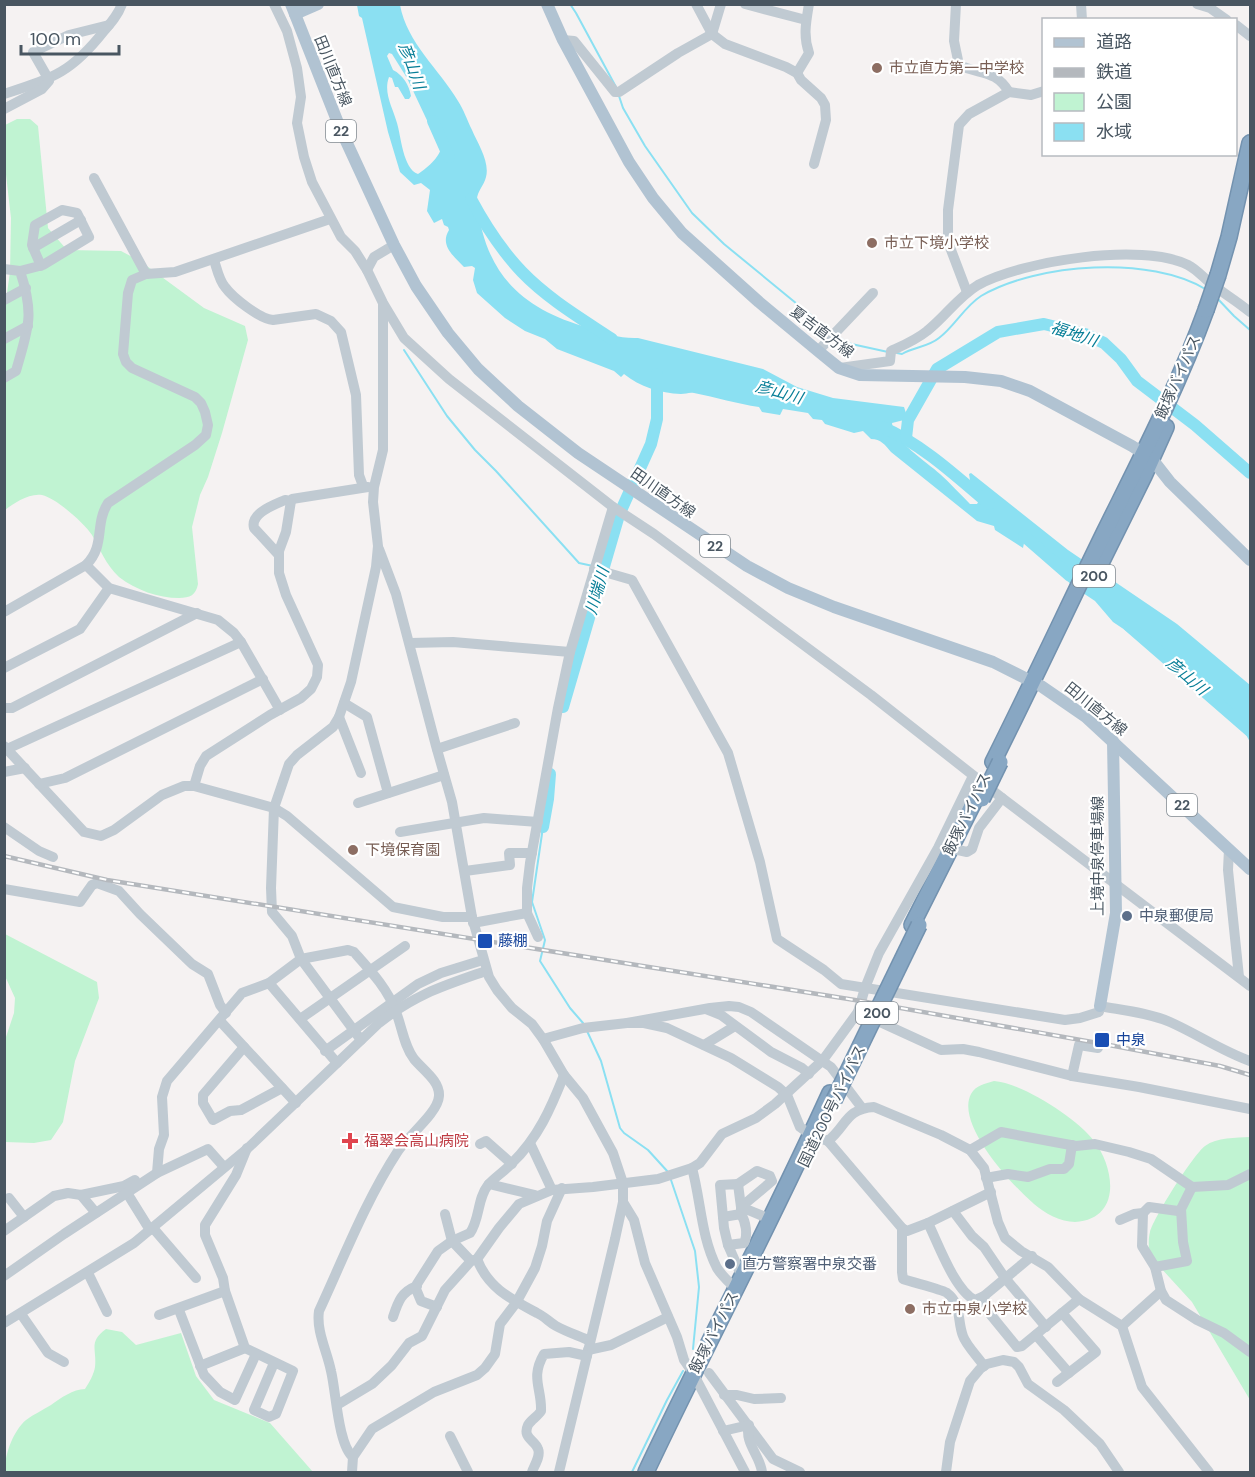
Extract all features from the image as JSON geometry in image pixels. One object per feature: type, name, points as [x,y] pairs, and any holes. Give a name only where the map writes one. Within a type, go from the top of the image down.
[{"type":"highway","name":"200","points":[[1038,679],[1179,388],[1221,277],[1251,143]]},
{"type":"highway","name":"200","points":[[1221,277],[1233,253],[1251,178]]},
{"type":"highway","name":"国道200号バイパス","points":[[654,1473],[699,1376],[819,1138],[832,1097],[910,923],[958,850],[979,798],[1038,679]]},
{"type":"highway","name":"飯塚バイパス","points":[[910,923],[979,798]]},
{"type":"highway","name":"飯塚バイパス","points":[[646,1473],[699,1376],[739,1283],[770,1219],[819,1138]]},
{"type":"main road","points":[[295,10],[318,4]]},
{"type":"main road","name":"夏吉直方線","points":[[547,4],[563,40],[629,162],[652,198],[682,233],[818,351],[840,368],[860,375],[965,377],[1001,381],[1030,391],[1147,456],[1170,482],[1251,560]]},
{"type":"main road","name":"田川直方線","points":[[295,10],[340,128],[394,245],[422,295],[448,333],[478,369],[519,406],[578,453],[747,566],[797,592],[834,607],[1038,679],[1113,741],[1251,869]]},
{"type":"main road","name":"上境中泉停車場線","points":[[1100,1006],[1116,913],[1113,741]]},
{"type":"street","points":[[274,4],[287,31],[297,68],[301,97],[297,123],[312,182],[330,219],[367,270],[404,338],[448,379],[613,507],[654,534],[871,695],[973,776],[1251,986]]},
{"type":"street","points":[[696,4],[712,34],[724,44],[797,73],[801,80],[821,98],[825,105],[826,120],[814,164]]},
{"type":"street","points":[[563,40],[574,41],[615,92],[619,92],[678,53],[712,34],[721,4]]},
{"type":"street","points":[[745,4],[806,20]]},
{"type":"street","points":[[797,73],[809,53],[804,41],[809,4]]},
{"type":"street","points":[[956,4],[954,41],[959,65],[995,76],[1002,81],[1009,92]]},
{"type":"street","points":[[1197,4],[1210,8],[1224,18]]},
{"type":"street","points":[[4,94],[50,79],[75,63],[109,25],[123,5]]},
{"type":"street","points":[[50,79],[33,52],[69,35],[109,25]]},
{"type":"street","points":[[1237,26],[1251,36]]},
{"type":"street","points":[[4,109],[42,88],[50,79]]},
{"type":"street","points":[[968,292],[948,242],[948,210],[959,125],[969,114],[1009,92],[1031,95],[1042,92]]},
{"type":"street","points":[[94,178],[146,274]]},
{"type":"street","points":[[4,269],[20,271],[41,266],[89,237],[77,213],[62,210],[35,225],[33,248],[41,266]]},
{"type":"street","points":[[4,612],[86,565],[97,550],[101,520],[108,503],[195,445],[206,435],[208,425],[206,412],[195,397],[132,368],[126,362],[123,354],[128,293],[132,280],[146,274],[175,272],[214,260],[330,219]]},
{"type":"street","points":[[33,248],[81,220]]},
{"type":"street","points":[[367,270],[374,257],[394,245]]},
{"type":"street","points":[[840,368],[890,361],[891,351],[911,343],[928,331],[968,292],[993,279],[1067,260],[1129,254],[1167,259],[1189,265],[1251,312]]},
{"type":"street","points":[[214,260],[223,286],[261,316],[273,320],[316,314],[331,321],[341,332],[356,396],[360,475],[368,487],[373,502],[378,546],[376,567],[351,682],[339,717],[333,727],[289,764],[274,808],[271,888],[272,912],[292,936],[301,959],[361,1040]]},
{"type":"street","points":[[4,378],[16,371],[28,326],[29,300],[20,271]]},
{"type":"street","points":[[4,300],[26,288]]},
{"type":"street","points":[[818,351],[873,293]]},
{"type":"street","points":[[368,487],[383,450],[383,303]]},
{"type":"street","points":[[4,339],[28,326]]},
{"type":"street","points":[[278,554],[254,528],[253,520],[256,516],[285,500],[291,501],[368,487]]},
{"type":"street","points":[[194,786],[200,766],[206,756],[301,698],[311,688],[317,677],[318,665],[286,595],[279,573],[278,554],[286,532],[291,501]]},
{"type":"street","points":[[538,937],[527,913],[526,888],[532,853],[570,652],[613,507]]},
{"type":"street","points":[[378,546],[396,594],[453,802],[473,920],[484,965],[497,990],[512,1008],[532,1024],[564,1075],[583,1098],[613,1153],[623,1183],[623,1202],[559,1473]]},
{"type":"street","points":[[86,565],[110,588],[218,620],[234,633],[280,710]]},
{"type":"street","points":[[594,569],[632,580],[728,753],[760,862],[777,939],[841,984],[1065,1020],[1099,1012],[1100,1006],[1168,1021],[1230,1054],[1251,1060]]},
{"type":"street","points":[[4,668],[80,629],[110,588]]},
{"type":"street","points":[[4,708],[12,708],[197,613]]},
{"type":"street","points":[[240,642],[6,747],[84,832],[101,836],[114,830],[162,795],[176,788],[194,786],[274,808],[287,816],[393,907],[443,917],[473,920],[527,913]]},
{"type":"street","points":[[410,643],[453,642],[570,652]]},
{"type":"street","points":[[39,784],[65,778],[263,679]]},
{"type":"street","points":[[344,703],[367,717],[388,793]]},
{"type":"street","points":[[339,717],[361,773]]},
{"type":"street","points":[[437,749],[515,723]]},
{"type":"street","points":[[4,772],[25,768]]},
{"type":"street","points":[[358,803],[444,775]]},
{"type":"street","points":[[337,1405],[372,1384],[409,1344],[422,1336],[445,1290],[474,1260],[519,1204],[557,1189],[593,1187],[669,1176],[692,1168],[700,1163],[722,1134],[756,1118],[787,1095],[809,1074],[823,1060],[858,1012],[879,953],[910,923],[918,880],[938,848],[973,776]]},
{"type":"street","points":[[958,850],[967,852],[972,849],[979,828],[1002,798]]},
{"type":"street","points":[[400,832],[484,818],[538,822]]},
{"type":"street","points":[[4,827],[39,851],[53,857]]},
{"type":"street","points":[[1229,849],[1228,870],[1239,977]]},
{"type":"street","points":[[465,871],[510,865],[509,853],[532,853]]},
{"type":"street","points":[[4,889],[80,902],[92,885],[97,883],[118,891],[192,964],[208,975],[223,1017],[244,1047],[296,1103]]},
{"type":"street","points":[[300,1019],[405,946]]},
{"type":"street","points":[[157,1173],[159,1149],[164,1135],[162,1097],[167,1081],[242,993],[269,983],[301,959],[348,950],[354,952],[370,969],[393,1006],[413,1058],[436,1083],[439,1100],[400,1148],[382,1177],[319,1311],[317,1322],[332,1372],[340,1430],[350,1455],[353,1457]]},
{"type":"street","points":[[325,1051],[353,1029],[393,1006],[484,965]]},
{"type":"street","points":[[269,983],[337,1063]]},
{"type":"street","points":[[4,1323],[134,1243],[248,1148],[361,1040],[393,1006]]},
{"type":"street","points":[[543,1039],[585,1028],[729,1006],[745,1010],[823,1060],[862,1108]]},
{"type":"street","points":[[706,1008],[721,1014],[771,1052],[809,1074]]},
{"type":"street","points":[[858,1012],[941,1050],[963,1049],[979,1052],[1072,1076],[1251,1109]]},
{"type":"street","points":[[627,1023],[644,1023],[667,1028],[704,1045],[778,1087],[787,1095],[800,1127],[819,1138],[907,1231],[991,1192]]},
{"type":"street","points":[[704,1045],[735,1026]]},
{"type":"street","points":[[1072,1076],[1079,1045],[1098,1047]]},
{"type":"street","points":[[244,1047],[203,1095],[203,1102],[213,1120],[230,1111],[241,1110],[282,1088]]},
{"type":"street","points":[[437,1307],[421,1301],[417,1286],[438,1251],[473,1229],[484,1192],[489,1184],[512,1164],[530,1143],[550,1112],[564,1075]]},
{"type":"street","points":[[819,1138],[862,1108],[880,1108],[970,1150],[984,1168],[998,1222],[1005,1238],[1021,1251],[1048,1267],[1079,1299],[1122,1326],[1142,1387],[1209,1473]]},
{"type":"street","points":[[970,1150],[1001,1132],[1072,1145],[1095,1144],[1151,1159],[1192,1188],[1228,1185],[1250,1170]]},
{"type":"street","points":[[480,1144],[486,1141],[512,1164]]},
{"type":"street","points":[[352,1473],[353,1457],[372,1429],[434,1392],[477,1375],[495,1354],[500,1324],[516,1303],[535,1268],[557,1189],[530,1143]]},
{"type":"street","points":[[986,1178],[1008,1174],[1028,1177],[1050,1169],[1064,1168],[1069,1164],[1072,1145]]},
{"type":"street","points":[[248,1148],[231,1184],[205,1225],[205,1235],[223,1278],[225,1291],[245,1348],[293,1371],[276,1414],[269,1417],[254,1410],[274,1363]]},
{"type":"street","points":[[4,1276],[157,1173],[208,1149],[224,1167]]},
{"type":"street","points":[[692,1168],[705,1234],[718,1270],[739,1283]]},
{"type":"street","points":[[4,1231],[54,1196],[68,1193],[81,1195],[124,1186],[151,1172],[157,1173]]},
{"type":"street","points":[[723,1217],[741,1211],[772,1181],[770,1176],[757,1172],[742,1183],[720,1185],[723,1217],[739,1283]]},
{"type":"street","points":[[489,1184],[535,1196]]},
{"type":"street","points":[[729,1245],[744,1243],[747,1236],[738,1184]]},
{"type":"street","points":[[1155,1267],[1187,1261],[1181,1209],[1192,1188]]},
{"type":"street","points":[[127,1193],[151,1229],[196,1278]]},
{"type":"street","points":[[81,1195],[96,1214]]},
{"type":"street","points":[[9,1198],[24,1217]]},
{"type":"street","points":[[623,1202],[634,1221],[645,1263],[684,1360],[699,1376],[724,1395],[773,1459],[800,1473]]},
{"type":"street","points":[[1181,1209],[1149,1207],[1143,1214],[1142,1246],[1155,1267],[1161,1291],[1166,1300],[1197,1320],[1224,1333],[1251,1352]]},
{"type":"street","points":[[741,1211],[770,1219]]},
{"type":"street","points":[[953,1211],[1046,1327]]},
{"type":"street","points":[[445,1214],[452,1241],[474,1260],[490,1283],[516,1303],[539,1313],[589,1349]]},
{"type":"street","points":[[1120,1220],[1134,1214],[1143,1214]]},
{"type":"street","points":[[928,1223],[957,1281],[970,1298],[975,1300],[984,1296],[1032,1256]]},
{"type":"street","points":[[902,1228],[903,1279],[950,1294],[958,1307],[964,1339],[984,1366]]},
{"type":"street","points":[[88,1273],[107,1312]]},
{"type":"street","points":[[393,1317],[400,1296],[408,1289],[417,1286]]},
{"type":"street","points":[[159,1316],[225,1291]]},
{"type":"street","points":[[1122,1326],[1161,1291]]},
{"type":"street","points":[[984,1296],[986,1309],[1017,1347],[1022,1346],[1079,1299]]},
{"type":"street","points":[[179,1310],[204,1375],[220,1392],[235,1400],[256,1354]]},
{"type":"street","points":[[1057,1382],[1096,1352],[1062,1313]]},
{"type":"street","points":[[21,1314],[48,1353],[64,1362]]},
{"type":"street","points":[[532,1473],[539,1453],[535,1445],[528,1440],[526,1432],[528,1424],[541,1411],[536,1374],[544,1354],[611,1345],[668,1317]]},
{"type":"street","points":[[1036,1335],[1069,1373]]},
{"type":"street","points":[[200,1366],[245,1348]]},
{"type":"street","points":[[946,1473],[950,1442],[970,1381],[984,1366],[1003,1360],[1014,1362],[1028,1384],[1064,1410],[1100,1444],[1119,1473]]},
{"type":"street","points":[[699,1376],[723,1431],[745,1473]]},
{"type":"street","points":[[724,1395],[754,1399],[781,1398]]},
{"type":"street","points":[[723,1431],[749,1425]]},
{"type":"street","points":[[749,1425],[747,1438],[760,1460],[762,1473]]},
{"type":"street","points":[[450,1436],[468,1473]]},
{"type":"green space","points":[[17,119],[30,119],[38,126],[48,228],[67,250],[121,251],[140,261],[204,308],[245,326],[248,340],[192,527],[198,584],[196,591],[189,596],[171,598],[155,595],[126,582],[110,567],[83,524],[48,497],[37,495],[27,497],[5,510],[4,314],[10,272],[11,218],[5,166],[5,125]]},
{"type":"green space","points":[[5,934],[97,982],[99,998],[75,1061],[63,1122],[51,1140],[34,1143],[5,1142],[5,1040],[14,1013],[15,998],[5,976]]},
{"type":"green space","points":[[994,1081],[1019,1088],[1048,1103],[1075,1122],[1094,1141],[1101,1152],[1110,1178],[1107,1202],[1101,1212],[1090,1219],[1075,1222],[1053,1216],[1034,1204],[1001,1169],[978,1137],[968,1107],[971,1094],[975,1089]]},
{"type":"green space","points":[[1250,1137],[1250,1400],[1192,1302],[1149,1255],[1149,1243],[1153,1224],[1183,1173],[1199,1152],[1215,1141]]},
{"type":"green space","points":[[106,1329],[122,1332],[136,1345],[181,1333],[196,1376],[214,1400],[270,1423],[313,1472],[5,1472],[10,1444],[21,1425],[67,1394],[85,1389],[94,1370],[95,1342]]},
{"type":"water","points":[[357,5],[400,5],[409,32],[416,44],[460,104],[483,153],[486,165],[486,177],[477,202],[481,228],[488,250],[498,269],[526,299],[544,311],[607,334],[638,338],[763,369],[797,387],[833,398],[904,407],[908,419],[892,423],[898,437],[944,477],[970,504],[977,504],[980,499],[971,486],[969,474],[971,473],[1068,550],[1177,624],[1250,685],[1250,742],[1240,724],[1222,702],[1186,672],[1160,655],[1146,638],[1128,632],[1113,622],[1095,601],[1071,585],[1059,570],[1057,562],[1021,535],[1019,537],[1024,543],[1023,548],[995,530],[994,526],[977,521],[882,443],[871,439],[863,431],[854,433],[825,424],[822,420],[813,419],[808,413],[783,409],[780,415],[762,412],[759,407],[692,393],[658,391],[624,374],[621,377],[614,371],[557,349],[545,339],[525,331],[505,318],[477,293],[473,280],[475,268],[464,267],[449,251],[446,241],[448,227],[444,225],[442,219],[434,223],[427,211],[430,190],[421,183],[414,185],[400,172],[388,132],[362,18],[359,16]],"holes":[[[389,53],[392,54],[407,78],[433,133],[441,136],[440,153],[428,167],[418,174],[409,166],[403,152],[388,95],[389,77],[392,78],[395,87],[398,87],[405,99],[411,96],[405,81],[393,70],[387,56]]]},
{"type":"waterway","points":[[570,4],[616,87]]},
{"type":"waterway","points":[[619,96],[623,108],[645,146],[692,213],[724,244],[830,331]]},
{"type":"waterway","name":"彦山川","points":[[433,121],[449,157]]},
{"type":"waterway","name":"彦山川","points":[[471,199],[494,237],[532,282],[554,300],[612,339]]},
{"type":"waterway","points":[[897,353],[902,354],[935,341],[981,296],[1004,285],[1032,276],[1062,270],[1126,268],[1184,279],[1207,290]]},
{"type":"waterway","points":[[1216,297],[1250,330]]},
{"type":"waterway","name":"福地川","points":[[906,438],[908,420],[937,369],[998,332],[1044,324],[1085,334],[1104,343],[1121,359],[1137,381],[1195,425],[1250,473]]},
{"type":"waterway","points":[[837,336],[847,343],[888,352]]},
{"type":"waterway","points":[[404,350],[447,416],[475,450],[579,563],[593,566]]},
{"type":"waterway","name":"川端川","points":[[563,707],[619,515],[651,444],[657,419],[657,374]]},
{"type":"waterway","name":"彦山川","points":[[882,427],[925,451],[989,504]]},
{"type":"waterway","name":"彦山川","points":[[1024,536],[1070,576]]},
{"type":"waterway","name":"彦山川","points":[[1129,626],[1250,731]]},
{"type":"waterway","name":"川端川","points":[[543,827],[550,774]]},
{"type":"waterway","points":[[543,827],[532,902],[545,940],[540,961],[570,1008],[583,1023]]},
{"type":"waterway","points":[[587,1031],[601,1061],[620,1128],[648,1150],[668,1172]]},
{"type":"waterway","points":[[671,1180],[695,1251],[699,1287],[693,1349]]},
{"type":"waterway","points":[[632,1472],[683,1371]]},
{"type":"railway","points":[[4,856],[107,880],[861,1001],[1220,1066],[1250,1075]]},
{"type":"place","name":"市立直方第一中学校","points":[[877,68]]},
{"type":"place","name":"市立下境小学校","points":[[872,243]]},
{"type":"place","name":"下境保育園","points":[[353,850]]},
{"type":"place","name":"中泉郵便局","points":[[1127,916]]},
{"type":"place","name":"藤棚","points":[[485,941]]},
{"type":"place","name":"中泉","points":[[1102,1040]]},
{"type":"place","name":"福翠会高山病院","points":[[350,1141]]},
{"type":"place","name":"直方警察署中泉交番","points":[[730,1264]]},
{"type":"place","name":"市立中泉小学校","points":[[910,1309]]}]
